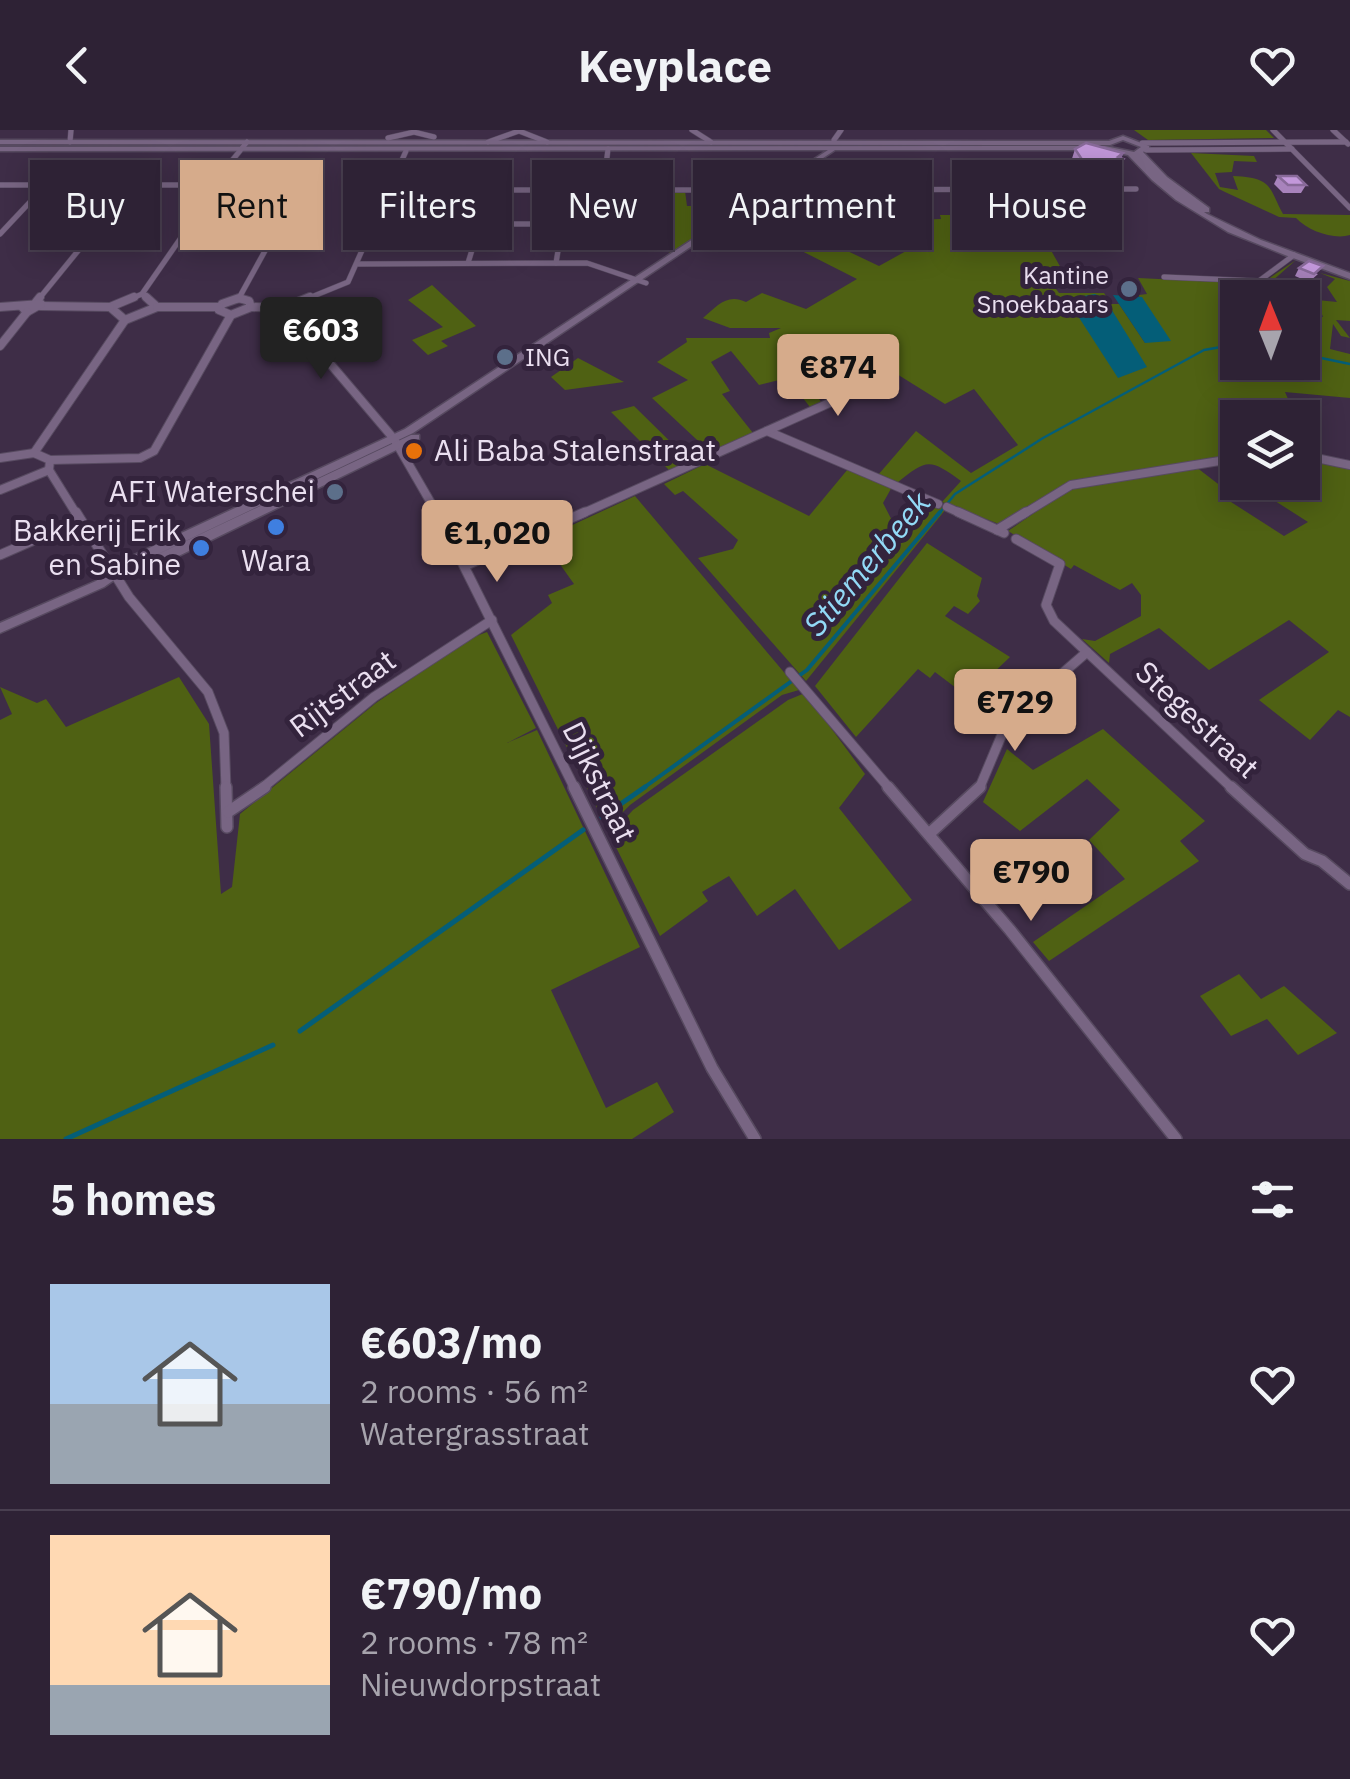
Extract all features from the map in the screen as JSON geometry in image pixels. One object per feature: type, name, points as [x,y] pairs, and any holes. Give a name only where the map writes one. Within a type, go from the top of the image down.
[{"type":"main road","points":[[1127,130],[1164,179],[1218,218],[1350,269]]},
{"type":"main road","points":[[0,146],[393,143],[414,134],[420,146]]},
{"type":"main road","points":[[1114,140],[1182,206],[1220,226],[1350,276]]},
{"type":"main road","points":[[420,146],[608,150],[1114,140],[1140,146]]},
{"type":"main road","points":[[0,146],[70,142],[244,145]]},
{"type":"main road","points":[[393,143],[406,152],[420,146],[488,142],[711,142],[823,148],[840,144]]},
{"type":"main road","points":[[1130,154],[1140,146]]},
{"type":"main road","points":[[820,160],[823,148]]},
{"type":"main road","points":[[0,628],[395,444],[533,360],[541,348],[693,245]]},
{"type":"street","points":[[70,142],[71,130]]},
{"type":"street","points":[[488,142],[520,130],[546,142]]},
{"type":"street","points":[[692,130],[711,142]]},
{"type":"street","points":[[840,144],[841,130]]},
{"type":"street","points":[[1273,130],[1350,208]]},
{"type":"street","points":[[1333,130],[1348,144]]},
{"type":"street","points":[[414,134],[434,137]]},
{"type":"street","points":[[1140,146],[1348,144]]},
{"type":"street","points":[[234,160],[244,145]]},
{"type":"street","points":[[1140,146],[1292,150]]},
{"type":"street","points":[[607,160],[608,150]]},
{"type":"street","points":[[403,160],[406,152]]},
{"type":"street","points":[[0,185],[30,185]]},
{"type":"street","points":[[932,189],[1136,189]]},
{"type":"street","points":[[0,234],[30,202]]},
{"type":"street","points":[[0,306],[110,307],[142,294],[180,240]]},
{"type":"street","points":[[38,304],[80,250]]},
{"type":"street","points":[[34,454],[125,320],[157,307],[220,307],[239,298],[266,250]]},
{"type":"street","points":[[220,307],[221,313],[231,315],[250,307],[283,308],[348,282],[364,250]]},
{"type":"street","points":[[468,263],[472,250],[495,263]]},
{"type":"street","points":[[556,263],[558,250]]},
{"type":"street","points":[[1164,277],[1259,281],[1294,256]]},
{"type":"street","points":[[358,264],[599,265],[641,282]]},
{"type":"street","points":[[142,294],[157,307]]},
{"type":"street","points":[[239,298],[250,300],[250,307]]},
{"type":"street","points":[[110,307],[125,320]]},
{"type":"street","name":"Dijkstraat","points":[[283,308],[395,444],[467,566],[698,1040],[755,1139]]},
{"type":"street","points":[[0,346],[25,309]]},
{"type":"street","points":[[0,490],[49,465],[140,458],[154,451],[231,315]]},
{"type":"street","points":[[467,566],[894,374]]},
{"type":"street","points":[[767,431],[1001,532],[1071,485],[1220,461]]},
{"type":"street","points":[[0,458],[34,454],[49,465],[114,576],[214,705],[224,733],[227,827]]},
{"type":"street","points":[[1320,459],[1350,465]]},
{"type":"street","points":[[0,555],[80,520]]},
{"type":"street","name":"Stegestraat","points":[[1016,539],[1060,564],[1047,611],[1305,854],[1322,861],[1350,884]]},
{"type":"street","name":"Rijtstraat","points":[[228,812],[252,798],[374,697],[492,620]]},
{"type":"street","points":[[929,834],[978,791],[1003,732],[1019,711],[1087,652]]},
{"type":"street","points":[[791,673],[929,834],[1176,1139]]},
{"type":"green space","points":[[1134,130],[1266,130],[1274,138],[1148,140]]},
{"type":"green space","points":[[1191,153],[1254,156],[1257,162],[1234,161],[1232,172],[1215,173],[1220,187],[1238,190],[1233,176],[1256,179],[1271,190],[1283,214],[1350,215],[1350,235],[1322,233],[1296,218],[1279,217],[1219,189]]},
{"type":"green space","points":[[673,191],[685,191],[687,206],[693,206],[693,238],[671,253],[663,250],[673,250]]},
{"type":"green space","points":[[940,215],[952,215],[952,250],[1051,250],[1066,277],[1051,282],[1059,293],[1104,293],[1109,300],[1067,299],[1081,318],[1145,368],[1108,304],[1119,304],[1145,343],[1139,295],[1147,294],[1138,278],[1220,282],[1220,380],[1320,380],[1320,300],[1337,302],[1327,287],[1335,279],[1320,273],[1350,281],[1350,321],[1336,320],[1350,338],[1341,336],[1333,324],[1330,349],[1350,354],[1350,398],[1285,392],[1289,400],[1220,400],[1220,459],[1074,480],[999,524],[942,502],[961,481],[935,465],[915,469],[897,483],[878,475],[916,431],[971,473],[1018,445],[974,389],[945,404],[892,371],[833,398],[798,353],[789,354],[821,402],[810,407],[787,378],[759,385],[731,351],[711,362],[730,391],[722,394],[753,433],[710,452],[652,398],[688,380],[657,362],[687,342],[686,338],[770,338],[769,333],[781,328],[730,328],[703,318],[723,302],[746,302],[762,293],[806,309],[857,279],[800,250],[845,250],[879,266],[908,250],[932,250],[932,219],[941,219]]},
{"type":"green space","points":[[1296,260],[1273,280],[1267,280]]},
{"type":"green space","points":[[432,285],[476,326],[441,341],[448,346],[428,355],[412,340],[443,327],[408,300]]},
{"type":"green space","points":[[578,358],[624,382],[565,390],[551,377]]},
{"type":"green space","points":[[634,406],[690,461],[669,470],[611,412]]},
{"type":"green space","points":[[1320,460],[1350,467],[1350,717],[1338,710],[1310,740],[1259,700],[1329,652],[1289,620],[1209,670],[1159,628],[1110,654],[1109,663],[1082,639],[1095,641],[1141,616],[1141,595],[1132,583],[1120,590],[1074,565],[1071,569],[1008,531],[1072,487],[1196,467],[1220,485],[1220,500],[1230,500],[1284,536],[1308,522],[1274,500],[1320,500]]},
{"type":"green space","points":[[705,464],[809,516],[848,469],[892,487],[883,503],[901,538],[930,503],[946,509],[806,681],[698,558],[733,549],[738,540],[683,491],[675,495],[664,484]]},
{"type":"green space","points":[[635,496],[799,690],[782,695],[630,805],[607,828],[511,635],[552,603],[548,595],[574,584],[542,539]]},
{"type":"green space","points":[[927,543],[982,578],[977,596],[980,601],[968,614],[954,606],[945,616],[1010,657],[968,697],[935,672],[930,678],[918,669],[856,737],[815,686]]},
{"type":"green space","points":[[487,632],[536,728],[507,743],[537,730],[640,947],[551,990],[606,1108],[657,1082],[674,1112],[632,1139],[0,1139],[0,720],[12,714],[0,687],[37,703],[46,699],[66,727],[179,677],[209,724],[221,894],[232,887],[240,814],[376,703],[471,638]]},
{"type":"green space","points":[[805,693],[865,774],[839,808],[912,900],[839,950],[795,889],[757,916],[729,876],[702,892],[708,901],[660,936],[610,835],[633,810],[788,700]]},
{"type":"green space","points":[[1103,729],[1205,821],[1180,841],[1199,861],[1049,961],[1033,942],[1125,879],[1089,840],[1120,810],[1087,779],[1020,831],[983,802],[1007,749],[1033,770]]},
{"type":"green space","points":[[1239,974],[1261,999],[1284,986],[1337,1033],[1298,1055],[1267,1019],[1231,1036],[1200,996]]},
{"type":"water","points":[[1095,294],[1105,299],[1147,367],[1118,378],[1067,299]]},
{"type":"water","points":[[1113,295],[1142,297],[1171,341],[1145,343]]},
{"type":"building","points":[[1086,143],[1123,153],[1118,157],[1123,159],[1082,160],[1075,149]]},
{"type":"building","points":[[1278,176],[1297,176],[1306,185],[1288,185]]},
{"type":"building","points":[[1309,261],[1323,266],[1314,274],[1299,268]]},
{"type":"waterway","name":"Stiemerbeek","points":[[938,515],[955,494],[1043,438],[1204,350],[1220,347]]},
{"type":"waterway","name":"Stiemerbeek","points":[[1320,358],[1350,364]]},
{"type":"waterway","name":"Stiemerbeek","points":[[642,789],[807,670],[940,512]]},
{"type":"waterway","name":"Stiemerbeek","points":[[602,817],[645,787]]},
{"type":"waterway","name":"Stiemerbeek","points":[[300,1031],[583,830]]},
{"type":"waterway","name":"Stiemerbeek","points":[[66,1139],[273,1045]]},
{"type":"place","name":"Kantine Snoekbaars","points":[[1129,289]]},
{"type":"place","name":"ING","points":[[505,357]]},
{"type":"place","name":"Ali Baba Stalenstraat","points":[[414,451]]},
{"type":"place","name":"AFI Waterschei","points":[[335,492]]},
{"type":"place","name":"Wara","points":[[276,527]]},
{"type":"place","name":"Bakkerij Erik en Sabine","points":[[201,548]]}]
